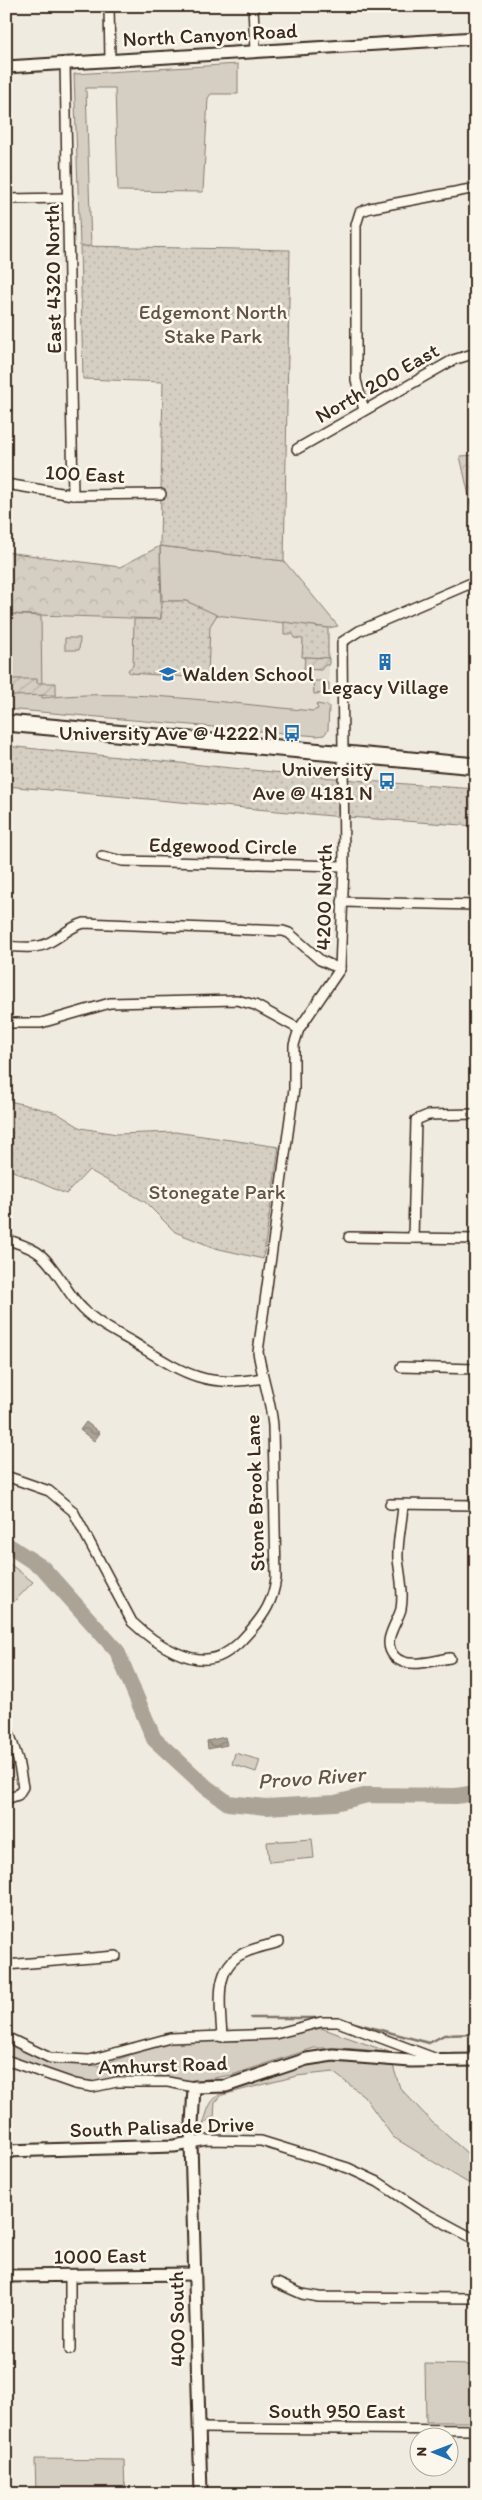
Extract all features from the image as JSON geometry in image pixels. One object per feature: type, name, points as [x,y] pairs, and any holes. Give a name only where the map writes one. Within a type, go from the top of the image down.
[{"type":"highway","points":[[6,723],[476,766]]},
{"type":"street","points":[[109,6],[110,60]]},
{"type":"street","points":[[253,6],[255,51]]},
{"type":"street","name":"North Canyon Road","points":[[6,67],[476,38]]},
{"type":"street","name":"East 4320 North","points":[[65,62],[73,495]]},
{"type":"street","points":[[364,410],[356,380],[356,225],[360,212],[370,208],[476,188]]},
{"type":"street","points":[[6,199],[68,198]]},
{"type":"street","name":"North 200 East","points":[[297,449],[453,360],[476,353]]},
{"type":"street","name":"100 East","points":[[6,484],[73,495],[161,494]]},
{"type":"street","name":"4200 North","points":[[299,1029],[340,969],[344,866],[342,642],[359,631],[476,581]]},
{"type":"street","name":"Edgewood Circle","points":[[102,856],[122,862],[344,866]]},
{"type":"street","points":[[342,902],[476,905]]},
{"type":"street","points":[[6,946],[32,947],[46,944],[73,926],[84,923],[283,931],[289,933],[320,960],[340,969]]},
{"type":"street","points":[[6,1023],[41,1023],[110,1003],[237,1000],[255,1006],[299,1029]]},
{"type":"street","name":"Stone Brook Lane","points":[[6,1476],[49,1491],[73,1511],[132,1622],[147,1636],[165,1647],[192,1658],[222,1655],[236,1646],[266,1613],[274,1595],[276,1578],[273,1426],[271,1407],[262,1378],[258,1352],[294,1090],[294,1045],[299,1029]]},
{"type":"street","points":[[413,1238],[416,1120],[428,1115],[476,1114]]},
{"type":"street","points":[[349,1237],[476,1239]]},
{"type":"street","points":[[6,1239],[40,1255],[83,1309],[97,1321],[178,1370],[218,1383],[238,1383],[262,1378]]},
{"type":"street","points":[[401,1367],[476,1370]]},
{"type":"street","points":[[390,1504],[476,1505],[476,1497]]},
{"type":"street","points":[[403,1505],[398,1552],[402,1600],[400,1612],[390,1636],[390,1648],[395,1657],[404,1662],[450,1658]]},
{"type":"street","points":[[6,1723],[18,1760],[23,1787],[18,1795],[6,1798]]},
{"type":"street","points":[[222,2037],[221,1986],[228,1966],[240,1955],[279,1942]]},
{"type":"street","points":[[6,1965],[116,1956]]},
{"type":"street","points":[[6,2037],[50,2058],[89,2060],[170,2038],[275,2034],[320,2022],[338,2022],[440,2060]]},
{"type":"street","name":"Amhurst Road","points":[[6,2060],[75,2084],[93,2086],[117,2082],[168,2082],[194,2087],[226,2086],[307,2059],[333,2055],[411,2061],[476,2060]]},
{"type":"street","name":"400 South","points":[[194,2087],[191,2143],[200,2494]]},
{"type":"street","name":"South Palisade Drive","points":[[6,2151],[174,2146],[207,2140],[261,2141],[348,2168],[378,2182],[422,2212],[476,2240]]},
{"type":"street","name":"1000 East","points":[[6,2276],[195,2274]]},
{"type":"street","points":[[70,2275],[70,2350]]},
{"type":"street","points":[[277,2283],[296,2292],[319,2297],[476,2298]]},
{"type":"street","name":"South 950 East","points":[[198,2428],[476,2430]]},
{"type":"shaded area","name":"Walden School","points":[[162,601],[215,615],[329,628],[329,715],[42,698],[6,614],[161,619]]},
{"type":"green space","points":[[238,64],[238,94],[211,94],[208,98],[203,192],[118,191],[115,88],[86,88],[91,247],[80,246],[74,74]]},
{"type":"green space","name":"Edgemont North Stake Park","points":[[80,246],[290,250],[284,561],[160,546],[163,382],[83,379]]},
{"type":"green space","points":[[476,455],[476,527],[460,456]]},
{"type":"green space","points":[[160,546],[284,561],[338,626],[329,628],[215,615],[186,601],[162,601]]},
{"type":"green space","points":[[160,546],[161,619],[6,614],[6,552],[120,567]]},
{"type":"green space","points":[[162,601],[186,601],[217,615],[210,626],[208,675],[203,678],[130,673],[128,670],[133,666],[134,619],[161,619]]},
{"type":"green space","points":[[6,614],[41,616],[42,698],[76,695],[144,696],[313,711],[318,709],[316,704],[329,706],[328,730],[324,735],[317,736],[6,709]]},
{"type":"green space","points":[[284,622],[328,628],[328,658],[302,657],[303,639],[294,638],[293,634],[284,634]]},
{"type":"green space","points":[[65,638],[80,638],[79,650],[65,650]]},
{"type":"green space","points":[[305,657],[329,658],[329,665],[325,665],[321,670],[304,669]]},
{"type":"green space","points":[[8,679],[37,679],[37,683],[56,683],[56,695],[8,696]]},
{"type":"green space","points":[[313,681],[329,683],[329,693],[314,694]]},
{"type":"green space","points":[[6,746],[365,781],[476,789],[476,826],[332,816],[6,786]]},
{"type":"green space","name":"Stonegate Park","points":[[6,1100],[57,1113],[81,1128],[117,1134],[175,1132],[279,1147],[263,1259],[215,1248],[175,1232],[145,1202],[89,1170],[66,1194],[6,1168]]},
{"type":"green space","points":[[6,1561],[33,1582],[6,1610]]},
{"type":"green space","points":[[235,1753],[260,1760],[256,1772],[232,1764]]},
{"type":"green space","points":[[312,1839],[314,1858],[269,1862],[267,1842]]},
{"type":"green space","points":[[321,2028],[389,2052],[343,2048],[314,2048],[232,2075],[194,2081],[160,2077],[100,2082],[78,2080],[6,2056],[6,2042],[53,2062],[100,2066],[162,2043],[197,2039],[238,2041],[275,2038]]},
{"type":"green space","points":[[346,2061],[393,2066],[400,2088],[433,2123],[476,2161],[476,2188],[393,2137],[364,2096],[333,2072],[297,2076],[222,2095],[215,2103],[214,2118],[210,2118],[203,2125],[213,2100],[228,2090],[310,2063]]},
{"type":"green space","points":[[425,2364],[476,2365],[476,2422],[426,2422]]},
{"type":"green space","points":[[35,2459],[124,2460],[125,2494],[36,2494]]},
{"type":"water","points":[[86,1422],[100,1433],[94,1441],[80,1430]]},
{"type":"water","points":[[225,1737],[227,1745],[208,1749],[207,1741]]},
{"type":"waterway","name":"Provo River","points":[[6,1544],[43,1568],[117,1651],[154,1739],[206,1787],[228,1803],[266,1807],[335,1803],[368,1795],[456,1796],[476,1793]]},
{"type":"waterway","points":[[251,2018],[330,2018]]},
{"type":"waterway","points":[[340,2019],[429,2043],[444,2035],[476,2034]]},
{"type":"place","name":"Legacy Village","points":[[385,662]]},
{"type":"place","name":"Walden School","points":[[168,674]]},
{"type":"place","name":"University Ave @ 4222 N","points":[[292,733]]},
{"type":"place","name":"University Ave @ 4181 N","points":[[387,781]]}]
